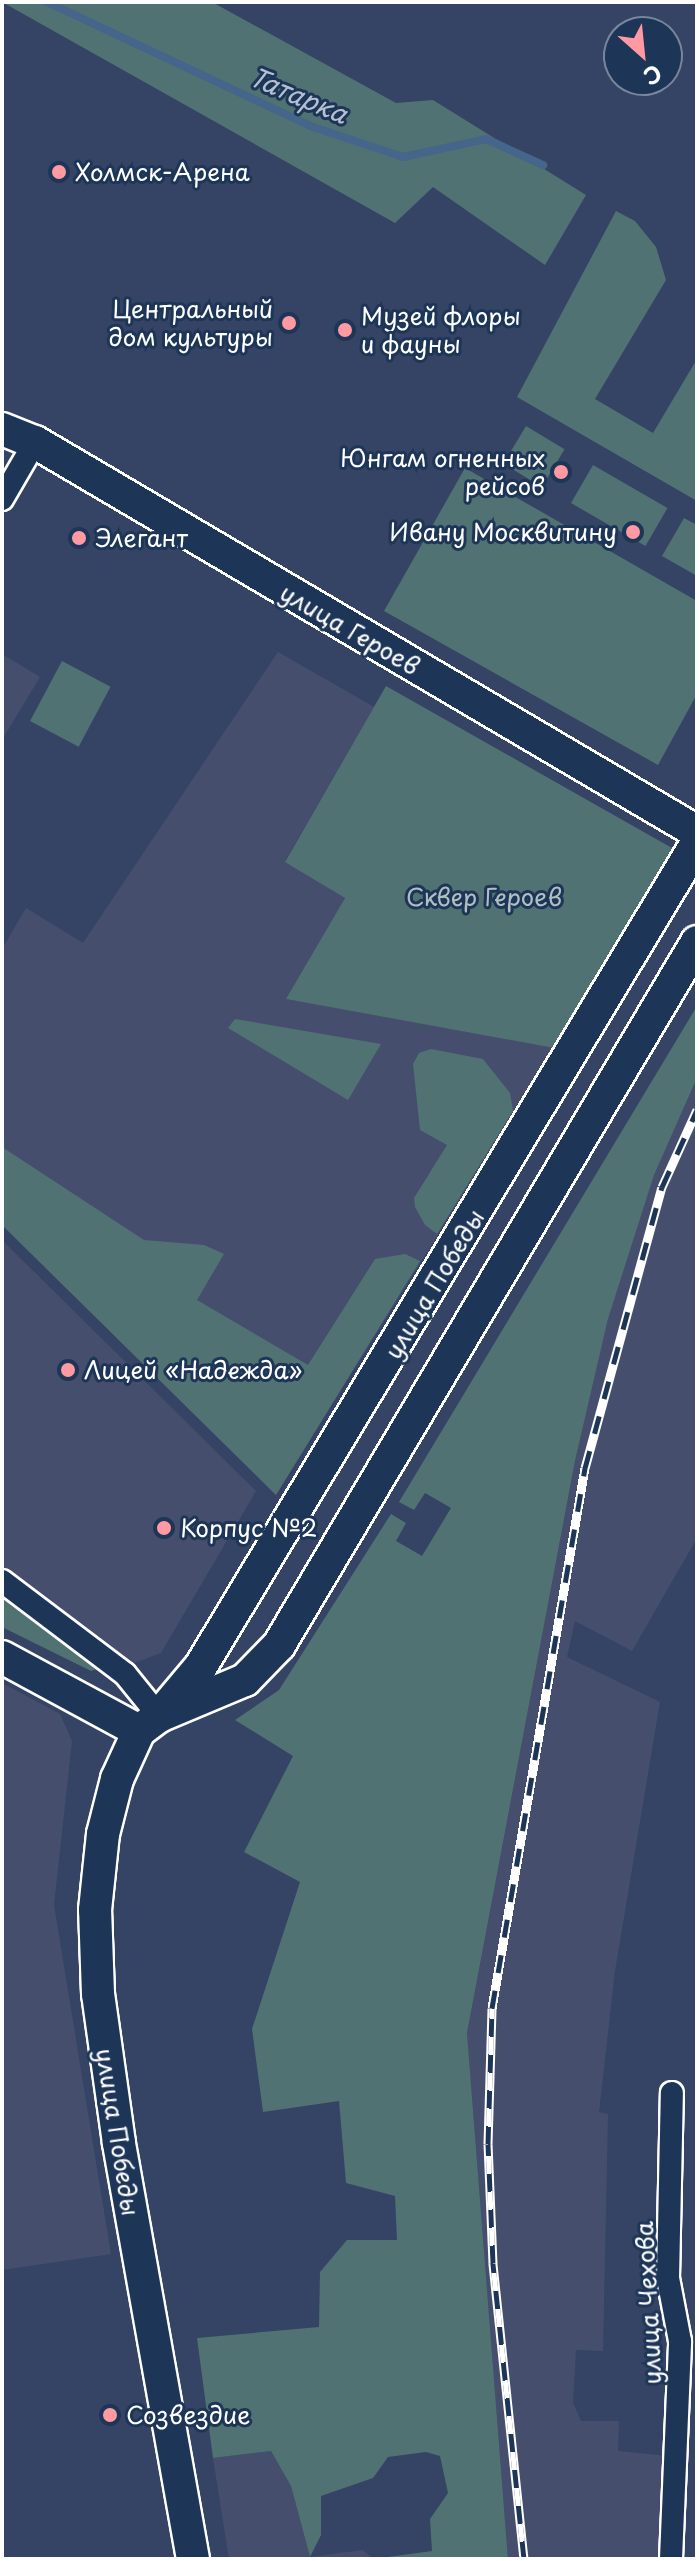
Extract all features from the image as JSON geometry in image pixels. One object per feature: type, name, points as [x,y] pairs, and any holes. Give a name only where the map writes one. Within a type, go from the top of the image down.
[{"type":"main road","name":"улица Героев","points":[[2,429],[35,442],[697,832]]},
{"type":"main road","name":"улица Победы","points":[[193,2559],[137,2250],[98,1994],[95,1910],[103,1834],[117,1779],[149,1724],[201,1666],[697,843]]},
{"type":"main road","points":[[2,1657],[149,1724],[245,1680],[279,1645],[697,942]]},
{"type":"street","points":[[2,499],[35,442]]},
{"type":"street","points":[[2,1581],[125,1674],[149,1724]]},
{"type":"street","name":"улица Чехова","points":[[671,2559],[680,2341],[668,2278],[672,2093]]},
{"type":"shaded area","points":[[278,652],[374,707],[285,861],[345,898],[287,999],[554,1048],[276,1495],[2,1225],[2,949],[26,908],[83,943]]},
{"type":"shaded area","points":[[2,654],[40,677],[2,740]]},
{"type":"shaded area","points":[[697,1079],[697,1538],[632,1651],[575,1621],[567,1657],[660,1702],[615,1971],[599,2112],[608,2114],[603,2351],[576,2350],[573,2403],[581,2421],[619,2421],[618,2451],[667,2456],[662,2559],[508,2559],[467,2033],[575,1461],[608,1319],[654,1174]]},
{"type":"shaded area","name":"Лицей «Надежда»","points":[[2,1240],[256,1491],[161,1653],[134,1663],[2,1568]]},
{"type":"shaded area","points":[[2,1683],[60,1714],[72,1741],[54,1905],[111,2254],[2,2270]]},
{"type":"shaded area","points":[[271,2451],[291,2486],[310,2557],[363,2550],[373,2559],[229,2559],[213,2458]]},
{"type":"green space","points":[[2,2],[212,2],[396,103],[433,100],[586,195],[545,265],[433,187],[395,223]]},
{"type":"green space","points":[[616,211],[635,221],[656,247],[666,280],[595,399],[653,433],[697,359],[697,501],[517,397]]},
{"type":"green space","points":[[526,426],[565,449],[542,487],[503,464]]},
{"type":"green space","points":[[593,465],[667,508],[645,546],[571,503]]},
{"type":"green space","points":[[465,468],[697,601],[697,694],[658,765],[384,611]]},
{"type":"green space","points":[[684,518],[697,525],[697,576],[662,556]]},
{"type":"green space","points":[[62,661],[111,687],[79,747],[30,721]]},
{"type":"green space","name":"Сквер Героев","points":[[386,686],[672,848],[554,1048],[286,999],[345,898],[285,862]]},
{"type":"green space","points":[[697,1006],[697,1078],[654,1175],[608,1319],[575,1461],[467,2033],[508,2559],[373,2559],[432,2551],[430,2519],[448,2493],[440,2456],[426,2452],[388,2457],[373,2478],[321,2496],[321,2535],[310,2557],[291,2486],[271,2451],[213,2458],[197,2338],[319,2327],[320,2272],[347,2240],[397,2240],[395,2196],[346,2183],[339,2101],[263,2112],[252,2029],[300,1882],[244,1852],[293,1756],[235,1720],[279,1690],[391,1514],[406,1523],[396,1541],[422,1556],[451,1508],[425,1493],[414,1510],[399,1502]]},
{"type":"green space","points":[[235,1019],[381,1044],[348,1100],[228,1028]]},
{"type":"green space","points":[[431,1049],[483,1059],[510,1093],[513,1111],[437,1234],[425,1225],[415,1207],[414,1198],[447,1145],[420,1130],[413,1064],[419,1053]]},
{"type":"green space","points":[[2,1147],[144,1240],[204,1245],[224,1254],[197,1300],[308,1365],[375,1259],[405,1254],[420,1261],[276,1495],[2,1225]]},
{"type":"green space","points":[[2,1592],[99,1668],[91,1671],[2,1627]]},
{"type":"waterway","name":"Татарка","points":[[47,2],[313,127],[403,157],[486,139],[543,165]]},
{"type":"railway","points":[[524,2559],[493,2263],[488,2144],[492,2008],[585,1468],[662,1187],[697,1110]]},
{"type":"place","name":"Холмск-Арена","points":[[59,172]]},
{"type":"place","name":"Центральный дом культуры","points":[[289,323]]},
{"type":"place","name":"Музей флоры и фауны","points":[[345,330]]},
{"type":"place","name":"Юнгам огненных рейсов","points":[[561,472]]},
{"type":"place","name":"Ивану Москвитину","points":[[633,532]]},
{"type":"place","name":"Элегант","points":[[79,538]]},
{"type":"place","name":"Лицей «Надежда»","points":[[68,1370]]},
{"type":"place","name":"Корпус №2","points":[[164,1528]]},
{"type":"place","name":"Созвездие","points":[[110,2415]]}]
